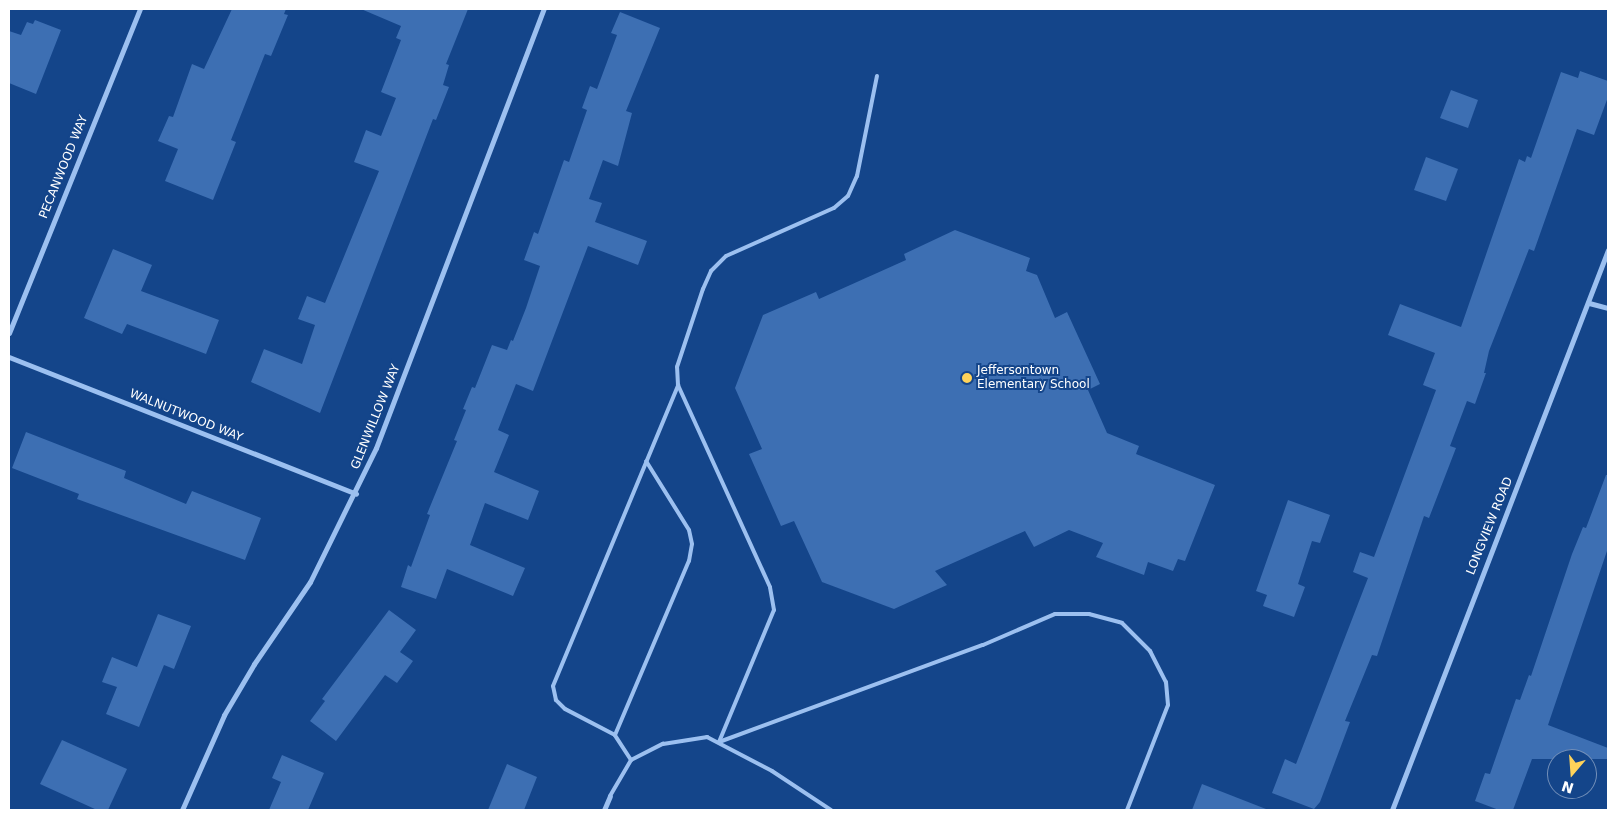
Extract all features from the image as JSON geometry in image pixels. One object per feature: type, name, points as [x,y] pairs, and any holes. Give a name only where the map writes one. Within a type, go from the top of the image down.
[{"type":"street","name":"PECANWOOD WAY","points":[[9,333],[140,9]]},
{"type":"street","name":"GLENWILLOW WAY","points":[[182,810],[224,715],[310,582],[356,494],[376,448],[544,9]]},
{"type":"street","name":"LONGVIEW ROAD","points":[[1392,810],[1608,250]]},
{"type":"street","points":[[1589,303],[1608,308]]},
{"type":"street","name":"WALNUTWOOD WAY","points":[[9,357],[356,494]]},
{"type":"street","points":[[604,810],[610,796]]},
{"type":"lane","points":[[719,742],[774,610],[770,587],[678,385],[677,367],[688,328],[711,271],[726,256],[834,208],[848,196],[857,176],[877,76]]},
{"type":"lane","points":[[631,760],[615,735],[565,709],[556,700],[553,686],[678,385]]},
{"type":"lane","points":[[615,735],[689,561],[692,544],[688,530],[646,461]]},
{"type":"lane","points":[[719,742],[983,645],[1056,614],[1089,614],[1122,623],[1150,651],[1166,682],[1168,705],[1127,810]]},
{"type":"lane","points":[[610,796],[631,760],[663,744],[707,737],[719,742],[831,810]]},
{"type":"building","points":[[232,9],[286,9],[284,14],[288,15],[271,56],[265,54],[231,140],[236,142],[213,200],[165,181],[178,149],[158,141],[169,116],[173,117],[192,64],[204,69]]},
{"type":"building","points":[[361,9],[468,9],[446,64],[449,65],[443,85],[449,87],[436,120],[433,119],[320,413],[251,382],[264,349],[302,364],[315,325],[298,319],[307,296],[325,303],[379,171],[354,162],[366,130],[381,136],[396,98],[381,92],[401,40],[396,38],[401,26]]},
{"type":"building","points":[[620,12],[660,28],[626,111],[632,113],[618,166],[603,160],[589,199],[602,203],[595,222],[647,241],[638,265],[588,246],[533,391],[516,384],[498,430],[509,435],[494,472],[539,491],[528,520],[485,503],[470,545],[525,568],[513,596],[447,569],[436,599],[401,587],[408,565],[411,567],[430,515],[427,514],[457,441],[454,440],[466,410],[463,409],[472,387],[475,388],[492,345],[507,350],[511,340],[513,341],[526,308],[540,266],[524,260],[534,232],[538,234],[564,160],[569,162],[587,110],[582,108],[590,86],[597,89],[617,35],[611,33]]},
{"type":"building","points":[[35,20],[61,30],[36,94],[9,83],[9,31],[21,35],[27,22],[33,24]]},
{"type":"building","points":[[1580,71],[1608,81],[1608,97],[1594,135],[1577,129],[1534,251],[1529,249],[1489,351],[1484,373],[1486,373],[1475,404],[1467,401],[1450,446],[1456,448],[1429,518],[1424,516],[1377,656],[1372,655],[1345,721],[1350,722],[1320,802],[1314,809],[1272,793],[1285,759],[1296,764],[1368,578],[1353,572],[1360,552],[1374,557],[1436,390],[1423,385],[1435,353],[1388,335],[1400,304],[1461,327],[1519,159],[1525,162],[1527,156],[1531,158],[1561,72],[1578,78]]},
{"type":"building","points":[[1451,90],[1478,100],[1468,128],[1440,118]]},
{"type":"building","points":[[1426,157],[1458,169],[1446,201],[1414,190]]},
{"type":"building","points":[[955,230],[1030,258],[1026,271],[1037,275],[1055,318],[1067,312],[1100,384],[1088,390],[1107,433],[1139,446],[1136,454],[1215,485],[1185,561],[1178,559],[1173,571],[1148,562],[1144,575],[1096,557],[1103,543],[1069,530],[1034,547],[1025,531],[935,571],[947,585],[894,609],[822,582],[794,521],[781,526],[749,454],[762,449],[735,388],[763,315],[816,292],[819,299],[906,260],[904,254]]},
{"type":"building","points":[[113,249],[152,265],[141,291],[219,320],[206,354],[127,324],[122,334],[84,318]]},
{"type":"building","points":[[26,432],[126,471],[124,478],[186,504],[192,491],[261,518],[245,560],[77,499],[79,494],[12,468]]},
{"type":"building","points":[[1606,475],[1608,475],[1608,548],[1548,725],[1608,748],[1608,759],[1597,759],[1597,749],[1547,749],[1547,759],[1532,759],[1513,810],[1499,810],[1475,801],[1485,773],[1490,774],[1516,699],[1520,700],[1529,675],[1531,676],[1572,554],[1583,527],[1586,528]]},
{"type":"building","points":[[1288,500],[1330,515],[1320,543],[1312,541],[1298,584],[1305,587],[1294,617],[1263,606],[1267,595],[1256,591]]},
{"type":"building","points":[[389,610],[416,630],[400,652],[413,661],[397,683],[385,675],[336,741],[310,721],[325,701],[322,699]]},
{"type":"building","points":[[158,614],[191,626],[174,669],[164,665],[139,727],[106,714],[117,687],[102,682],[112,657],[137,667]]},
{"type":"building","points":[[62,740],[127,769],[108,810],[97,810],[40,784]]},
{"type":"building","points":[[282,755],[324,773],[308,810],[269,810],[281,782],[272,778]]},
{"type":"building","points":[[507,764],[537,777],[524,810],[488,810]]},
{"type":"building","points":[[1202,784],[1266,809],[1266,810],[1192,810]]},
{"type":"place","name":"Jeffersontown Elementary School","points":[[967,378]]}]
